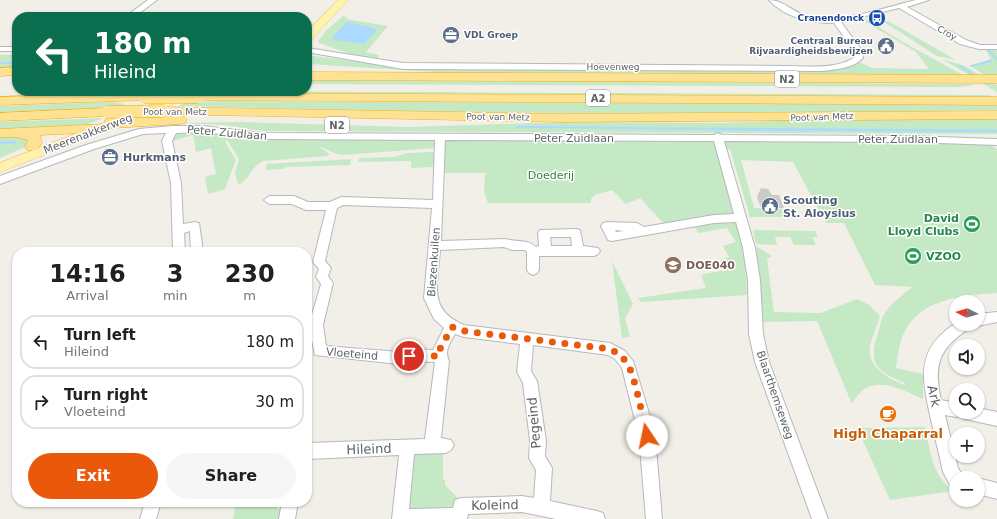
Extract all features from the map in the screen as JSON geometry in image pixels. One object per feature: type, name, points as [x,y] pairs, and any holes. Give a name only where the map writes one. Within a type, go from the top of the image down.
[{"type":"highway","name":"N2","points":[[312,67],[458,74],[475,77]]},
{"type":"highway","points":[[0,72],[12,71]]},
{"type":"highway","name":"N2","points":[[312,76],[997,79]]},
{"type":"highway","points":[[0,81],[12,81]]},
{"type":"highway","name":"A2","points":[[312,89],[991,93]]},
{"type":"highway","points":[[0,93],[12,93]]},
{"type":"highway","name":"Poot van Metz","points":[[312,95],[997,101]]},
{"type":"highway","name":"Poot van Metz","points":[[0,101],[162,96]]},
{"type":"highway","name":"Poot van Metz","points":[[0,117],[111,120],[164,111],[560,118],[735,118],[892,115],[997,115]]},
{"type":"highway","name":"N2","points":[[111,120],[202,120],[364,126],[436,125],[534,121],[560,118]]},
{"type":"highway","points":[[0,133],[78,130],[111,120]]},
{"type":"highway","points":[[15,133],[34,137],[35,142],[32,147]]},
{"type":"main road","points":[[312,21],[333,0]]},
{"type":"main road","points":[[312,33],[343,0]]},
{"type":"main road","name":"Meerenakkerweg","points":[[0,168],[163,96]]},
{"type":"main road","name":"Meerenakkerweg","points":[[0,159],[78,130],[191,96]]},
{"type":"street","points":[[136,12],[153,0]]},
{"type":"street","points":[[773,0],[802,19],[836,21],[925,0]]},
{"type":"street","name":"Croy","points":[[900,6],[963,42],[979,47],[997,47]]},
{"type":"street","name":"Hoevenweg","points":[[312,51],[403,66],[785,69],[828,67],[851,64],[858,58],[858,51],[836,21]]},
{"type":"street","name":"Hoevenweg","points":[[312,48],[322,53]]},
{"type":"street","points":[[0,50],[12,49]]},
{"type":"street","points":[[173,129],[167,141],[176,183],[179,247]]},
{"type":"street","name":"Peter Zuidlaan","points":[[0,180],[90,147],[132,134],[151,130],[173,129],[209,129],[262,136],[415,138],[753,138],[997,141]]},
{"type":"street","name":"Biezenkuilen","points":[[440,138],[438,204],[430,298],[434,310],[452,327],[464,331],[610,349],[620,355],[628,364],[647,436],[654,519]]},
{"type":"street","name":"Blaarthemseweg","points":[[718,138],[749,248],[754,280],[756,334],[762,362],[820,519]]},
{"type":"street","points":[[269,200],[294,200],[306,206],[332,206],[341,201],[382,201],[392,204],[438,204]]},
{"type":"street","name":"Vloeteind","points":[[332,206],[319,262],[325,268],[322,277],[327,283],[316,326],[320,351],[399,358],[409,356],[439,356]]},
{"type":"street","points":[[642,232],[729,217],[742,219]]},
{"type":"street","points":[[178,230],[195,226],[197,247]]},
{"type":"street","points":[[534,270],[544,233],[576,233],[578,251]]},
{"type":"street","points":[[435,246],[505,243],[512,246],[528,246],[539,251],[594,251]]},
{"type":"street","points":[[985,319],[997,317]]},
{"type":"street","name":"Hileind","points":[[312,451],[439,446],[442,361],[439,356],[440,349],[452,327]]},
{"type":"street","name":"Ark","points":[[951,471],[930,383],[930,369],[939,345],[954,331]]},
{"type":"street","name":"Pegeind","points":[[527,338],[524,372],[530,381],[538,441],[537,458],[544,468],[541,507]]},
{"type":"street","points":[[936,406],[949,409]]},
{"type":"street","points":[[985,416],[997,419]]},
{"type":"street","name":"Koleind","points":[[407,447],[400,519],[460,516],[461,506],[522,504],[597,519]]},
{"type":"street","points":[[985,487],[997,490]]},
{"type":"street","points":[[148,519],[151,507]]},
{"type":"street","points":[[286,519],[289,507]]},
{"type":"green space","points":[[343,16],[348,17],[346,19],[388,26],[366,52],[379,55],[377,59],[351,54],[319,43],[318,41],[327,30]]},
{"type":"green space","points":[[864,18],[965,76],[436,72],[312,64],[312,56],[403,68],[829,68],[853,65],[859,62],[872,68],[929,69],[916,52],[861,19]]},
{"type":"green space","points":[[888,21],[956,60],[937,56],[884,22]]},
{"type":"green space","points":[[985,49],[997,49],[997,76],[986,76],[970,66],[991,59]]},
{"type":"green space","points":[[0,55],[12,55],[12,70],[0,71]]},
{"type":"green space","points":[[942,59],[965,66],[997,85],[997,92]]},
{"type":"green space","points":[[312,80],[974,85],[957,87],[312,84]]},
{"type":"green space","points":[[312,92],[989,95],[993,98],[312,95]]},
{"type":"green space","points":[[0,96],[12,96],[91,96],[0,99]]},
{"type":"green space","points":[[219,101],[993,105],[997,106],[997,110],[700,114],[432,112],[178,106],[184,103]]},
{"type":"green space","points":[[112,102],[124,104],[119,107],[0,112],[0,106]]},
{"type":"green space","points":[[103,118],[79,128],[0,130],[0,122]]},
{"type":"green space","points":[[997,118],[997,134],[263,131],[225,125],[175,123],[236,122],[409,127],[568,122],[723,123],[828,119]]},
{"type":"green space","points":[[178,131],[434,141],[435,148],[343,155],[334,153],[319,146],[329,154],[328,156],[263,161],[256,166],[246,179],[238,184],[235,174],[239,159],[227,140],[225,142],[236,160],[225,189],[208,194],[205,177],[216,174],[211,148],[196,152],[193,135],[173,141]]},
{"type":"green space","points":[[0,137],[28,137],[27,146],[0,158]]},
{"type":"green space","name":"Doederij","points":[[444,141],[713,141],[719,148],[737,216],[665,225],[640,198],[626,204],[612,190],[595,195],[591,199],[591,203],[488,203],[484,192],[485,173],[444,173]]},
{"type":"green space","points":[[726,141],[989,143],[997,149],[997,293],[949,295],[949,299],[923,311],[906,329],[900,343],[896,368],[923,374],[923,399],[893,387],[875,385],[866,388],[859,394],[852,404],[817,321],[762,322],[756,246],[772,256],[767,259],[774,312],[821,313],[857,299],[869,305],[880,316],[870,346],[872,360],[875,366],[886,376],[905,385],[905,383],[887,375],[881,370],[874,359],[874,352],[875,343],[884,315],[894,302],[912,287],[875,285],[844,223],[826,223],[793,162],[741,160],[754,208],[786,209],[791,217],[750,217],[730,149],[724,149],[724,143]]},
{"type":"green space","points":[[434,152],[434,167],[411,168],[411,161],[358,162],[359,158],[394,157],[407,153]]},
{"type":"green space","points":[[351,159],[350,165],[285,167],[283,169],[265,170],[267,164]]},
{"type":"green space","points":[[734,219],[738,221],[744,248],[747,295],[641,302],[638,298],[706,288],[701,275],[725,270],[720,260],[729,257],[723,246],[736,242],[727,228],[698,233],[694,226]]},
{"type":"green space","points":[[753,230],[815,231],[818,237],[812,237],[816,245],[794,245],[790,237],[775,237],[777,245],[756,244]]},
{"type":"green space","points":[[612,261],[633,304],[625,318],[630,337],[622,338]]},
{"type":"green space","points":[[925,427],[933,462],[940,477],[949,487],[949,492],[890,500],[857,428]]},
{"type":"green space","points":[[443,449],[443,479],[445,480],[445,485],[457,497],[456,510],[410,511],[405,506],[414,450]]},
{"type":"green space","points":[[235,507],[277,507],[277,509],[284,509],[283,519],[233,519]]},
{"type":"water","points":[[347,22],[377,30],[364,44],[334,40],[333,36]]},
{"type":"building","points":[[761,188],[768,189],[772,195],[779,195],[784,208],[761,208],[757,197]]},
{"type":"waterway","points":[[989,51],[997,59]]},
{"type":"waterway","points":[[971,66],[991,61]]},
{"type":"waterway","points":[[0,63],[12,63]]},
{"type":"waterway","points":[[960,66],[975,76]]},
{"type":"waterway","points":[[517,127],[771,129]]},
{"type":"waterway","points":[[714,129],[771,129]]},
{"type":"waterway","points":[[771,129],[997,131]]},
{"type":"waterway","points":[[771,129],[834,130]]},
{"type":"waterway","points":[[0,143],[14,142]]},
{"type":"place","name":"Cranendonck","points":[[877,18]]},
{"type":"place","name":"VDL Groep","points":[[451,35]]},
{"type":"place","name":"Centraal Bureau Rijvaardigheidsbewijzen","points":[[886,46]]},
{"type":"place","name":"Hurkmans","points":[[110,157]]},
{"type":"place","name":"Scouting St. Aloysius","points":[[770,206]]},
{"type":"place","name":"David Lloyd Clubs","points":[[972,224]]},
{"type":"place","name":"VZOO","points":[[913,256]]},
{"type":"place","name":"DOE040","points":[[673,265]]},
{"type":"place","name":"High Chaparral","points":[[888,414]]},
{"type":"route","points":[[409,356],[439,356],[440,349],[452,327],[464,331],[610,349],[620,355],[628,364],[647,436]]}]
